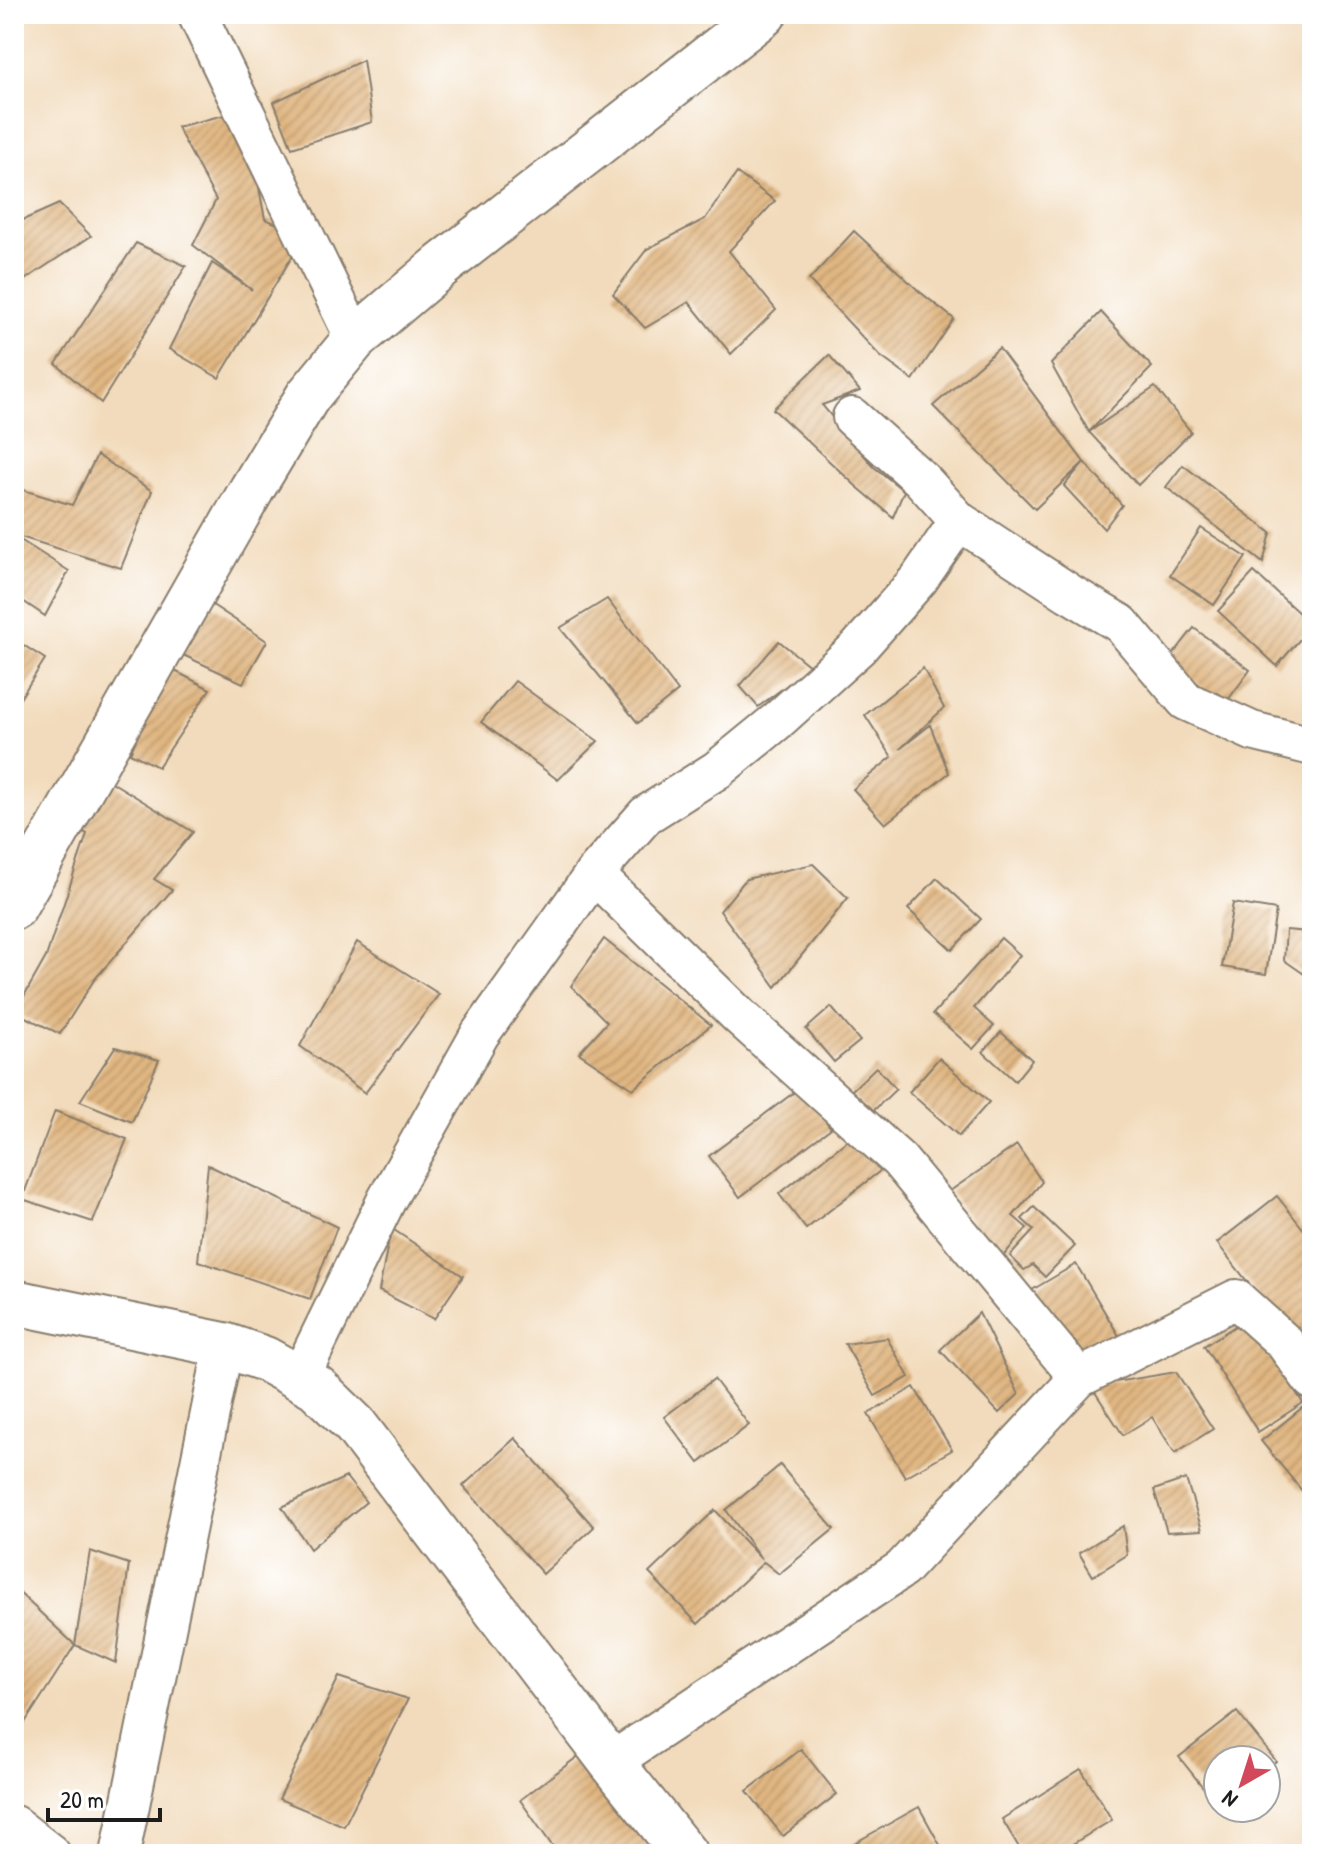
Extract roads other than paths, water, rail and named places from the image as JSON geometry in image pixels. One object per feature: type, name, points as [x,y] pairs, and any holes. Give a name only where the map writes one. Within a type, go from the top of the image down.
[{"type":"main road","points":[[14,907],[308,396],[355,339],[442,265],[764,14]]},
{"type":"main road","points":[[14,1302],[224,1345],[265,1359],[316,1387],[355,1425],[611,1762],[685,1854]]},
{"type":"street","points":[[197,14],[355,339]]},
{"type":"street","points":[[852,417],[922,480],[959,521],[1121,624],[1186,701],[1252,731],[1312,746]]},
{"type":"street","points":[[300,1377],[387,1199],[480,1034],[594,874],[646,815],[717,770],[858,648],[919,579],[959,521]]},
{"type":"street","points":[[594,874],[739,1016],[899,1160],[1079,1378]]},
{"type":"street","points":[[611,1762],[902,1569],[1079,1378],[1236,1299],[1284,1342],[1312,1380]]},
{"type":"street","points":[[120,1854],[224,1345]]},
{"type":"street","points":[[14,1825],[51,1854]]}]
